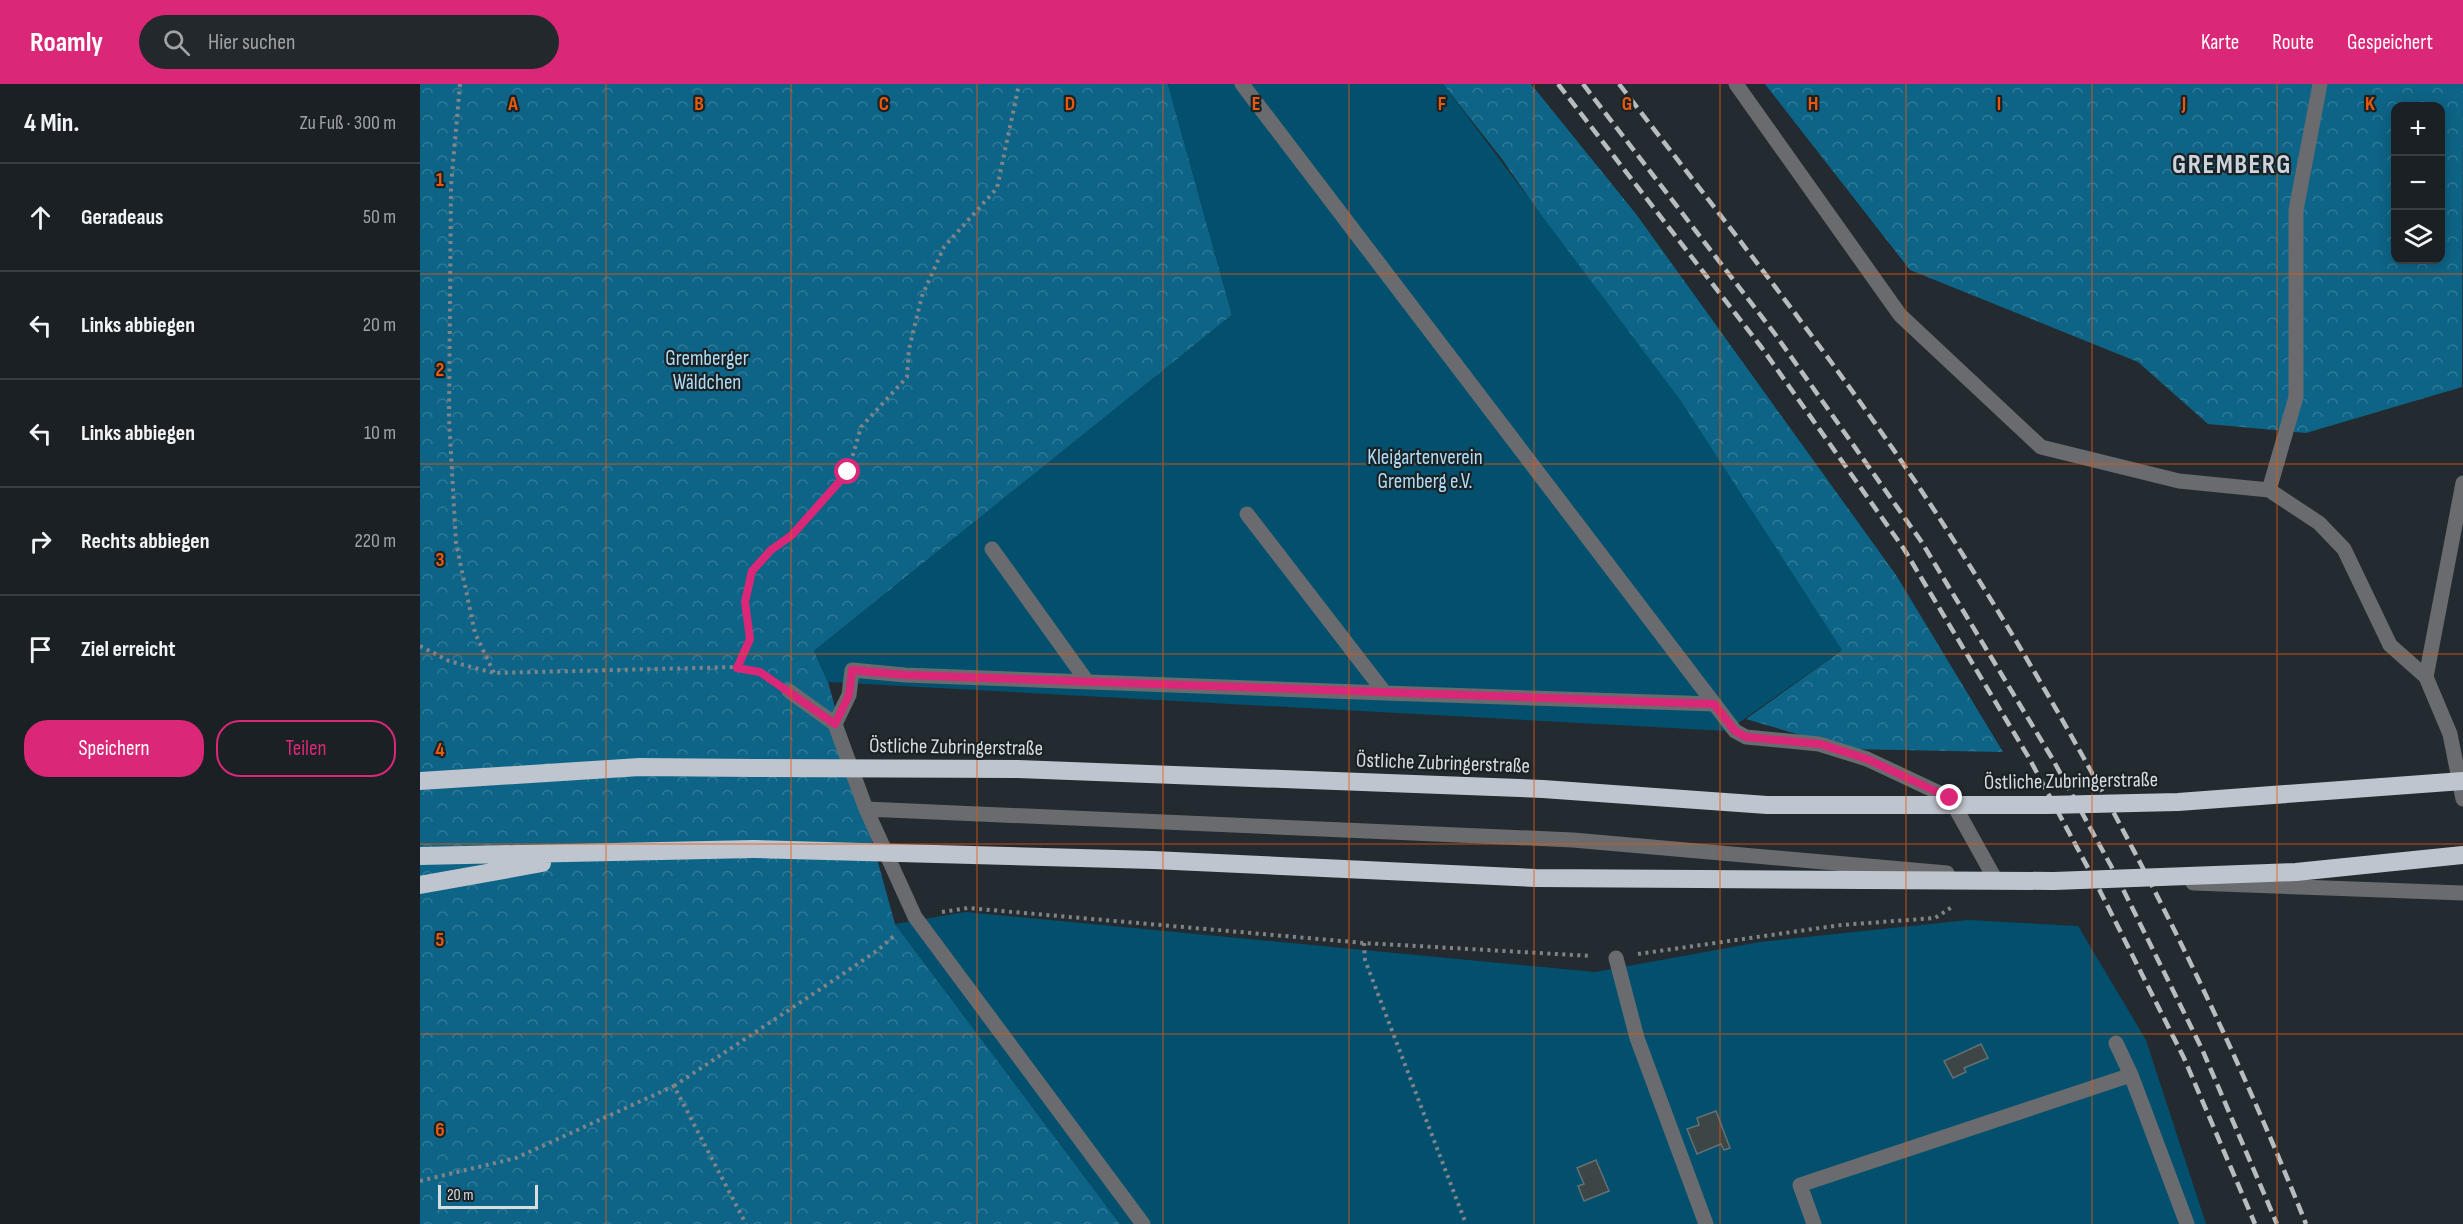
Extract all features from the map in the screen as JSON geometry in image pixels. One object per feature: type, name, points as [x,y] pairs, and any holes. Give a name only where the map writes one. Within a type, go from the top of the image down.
[{"type":"highway","name":"Östliche Zubringerstraße","points":[[420,781],[640,767],[1018,769],[1543,789],[1767,805],[2047,805],[2178,802],[2463,781]]},
{"type":"highway","points":[[420,856],[754,849],[1153,860],[1535,878],[2043,881],[2296,872],[2463,855]]},
{"type":"highway","points":[[420,885],[597,853]]},
{"type":"lane","points":[[1242,84],[1735,731],[1746,737],[1820,744],[1867,759],[1950,798],[1994,877]]},
{"type":"lane","points":[[1736,84],[1900,315],[2041,447],[2179,481],[2269,490],[2319,523],[2344,549],[2390,645],[2426,677],[2450,734],[2463,799]]},
{"type":"lane","points":[[2269,490],[2296,397],[2296,210],[2320,84]]},
{"type":"lane","points":[[2426,677],[2463,483]]},
{"type":"lane","points":[[1247,514],[1385,693]]},
{"type":"lane","points":[[992,549],[1086,680]]},
{"type":"lane","points":[[835,724],[849,695],[852,670],[905,675],[1714,704]]},
{"type":"lane","points":[[789,692],[835,724],[866,808],[915,917],[1143,1224]]},
{"type":"lane","points":[[866,808],[1573,840],[1994,877],[2463,893]]},
{"type":"lane","points":[[1616,958],[1637,1038],[1706,1224]]},
{"type":"lane","points":[[2116,1043],[2131,1075],[2187,1224]]},
{"type":"lane","points":[[1814,1224],[1800,1185],[2131,1075]]},
{"type":"path","points":[[460,84],[451,186],[449,418],[456,543],[475,633],[494,673]]},
{"type":"path","points":[[737,668],[750,639],[745,602],[752,571],[771,550],[792,535],[848,472],[861,427],[907,377],[909,349],[922,296],[944,247],[997,188],[1019,84]]},
{"type":"path","points":[[420,646],[449,661],[494,673],[737,668],[760,672],[789,692]]},
{"type":"path","points":[[420,1181],[516,1158],[674,1086],[878,951],[915,917],[968,908],[1364,943],[1616,958],[1841,925],[1935,918],[1955,904]]},
{"type":"path","points":[[1364,943],[1365,960],[1466,1224]]},
{"type":"path","points":[[674,1086],[746,1224]]},
{"type":"green space","name":"Gremberger Wäldchen","points":[[420,84],[1168,84],[1232,315],[814,651],[828,682],[895,924],[1120,1224],[420,1224]]},
{"type":"green space","name":"Kleigartenverein Gremberg e.V.","points":[[1168,84],[1443,84],[1681,401],[1842,650],[1727,731],[828,682],[814,651],[1232,315]]},
{"type":"green space","points":[[1443,84],[1531,84],[1636,214],[1896,575],[2003,752],[1848,749],[1746,719],[1841,651],[1502,159]]},
{"type":"green space","points":[[1765,84],[2463,84],[2462,387],[2306,433],[2208,424],[2138,362],[1910,270]]},
{"type":"green space","points":[[965,912],[1595,972],[1760,942],[1968,920],[2078,926],[2146,1040],[2206,1224],[1120,1224],[895,924]]},
{"type":"building","points":[[1981,1044],[1988,1058],[1964,1068],[1966,1072],[1953,1078],[1944,1061]]},
{"type":"building","points":[[1716,1111],[1730,1148],[1724,1150],[1721,1144],[1697,1154],[1687,1129],[1699,1125],[1697,1118]]},
{"type":"building","points":[[1596,1160],[1609,1191],[1584,1201],[1578,1186],[1584,1184],[1577,1168]]},
{"type":"railway","points":[[1558,84],[1762,348],[1904,549],[2029,758],[2095,881],[2184,1058],[2255,1224]]},
{"type":"railway","points":[[1583,84],[1775,334],[1921,541],[2052,758],[2116,875],[2202,1049],[2277,1224]]},
{"type":"railway","points":[[1619,84],[1830,361],[1911,475],[2001,615],[2098,784],[2188,957],[2269,1134],[2306,1224]]},
{"type":"district","name":"GREMBERG","points":[[2232,165]]},
{"type":"route","points":[[848,472],[792,535],[771,550],[752,571],[745,602],[750,639],[737,668],[760,672],[835,724],[849,695],[852,670],[905,675],[1714,704],[1735,731],[1746,737],[1820,744],[1867,759],[1950,798]]}]
